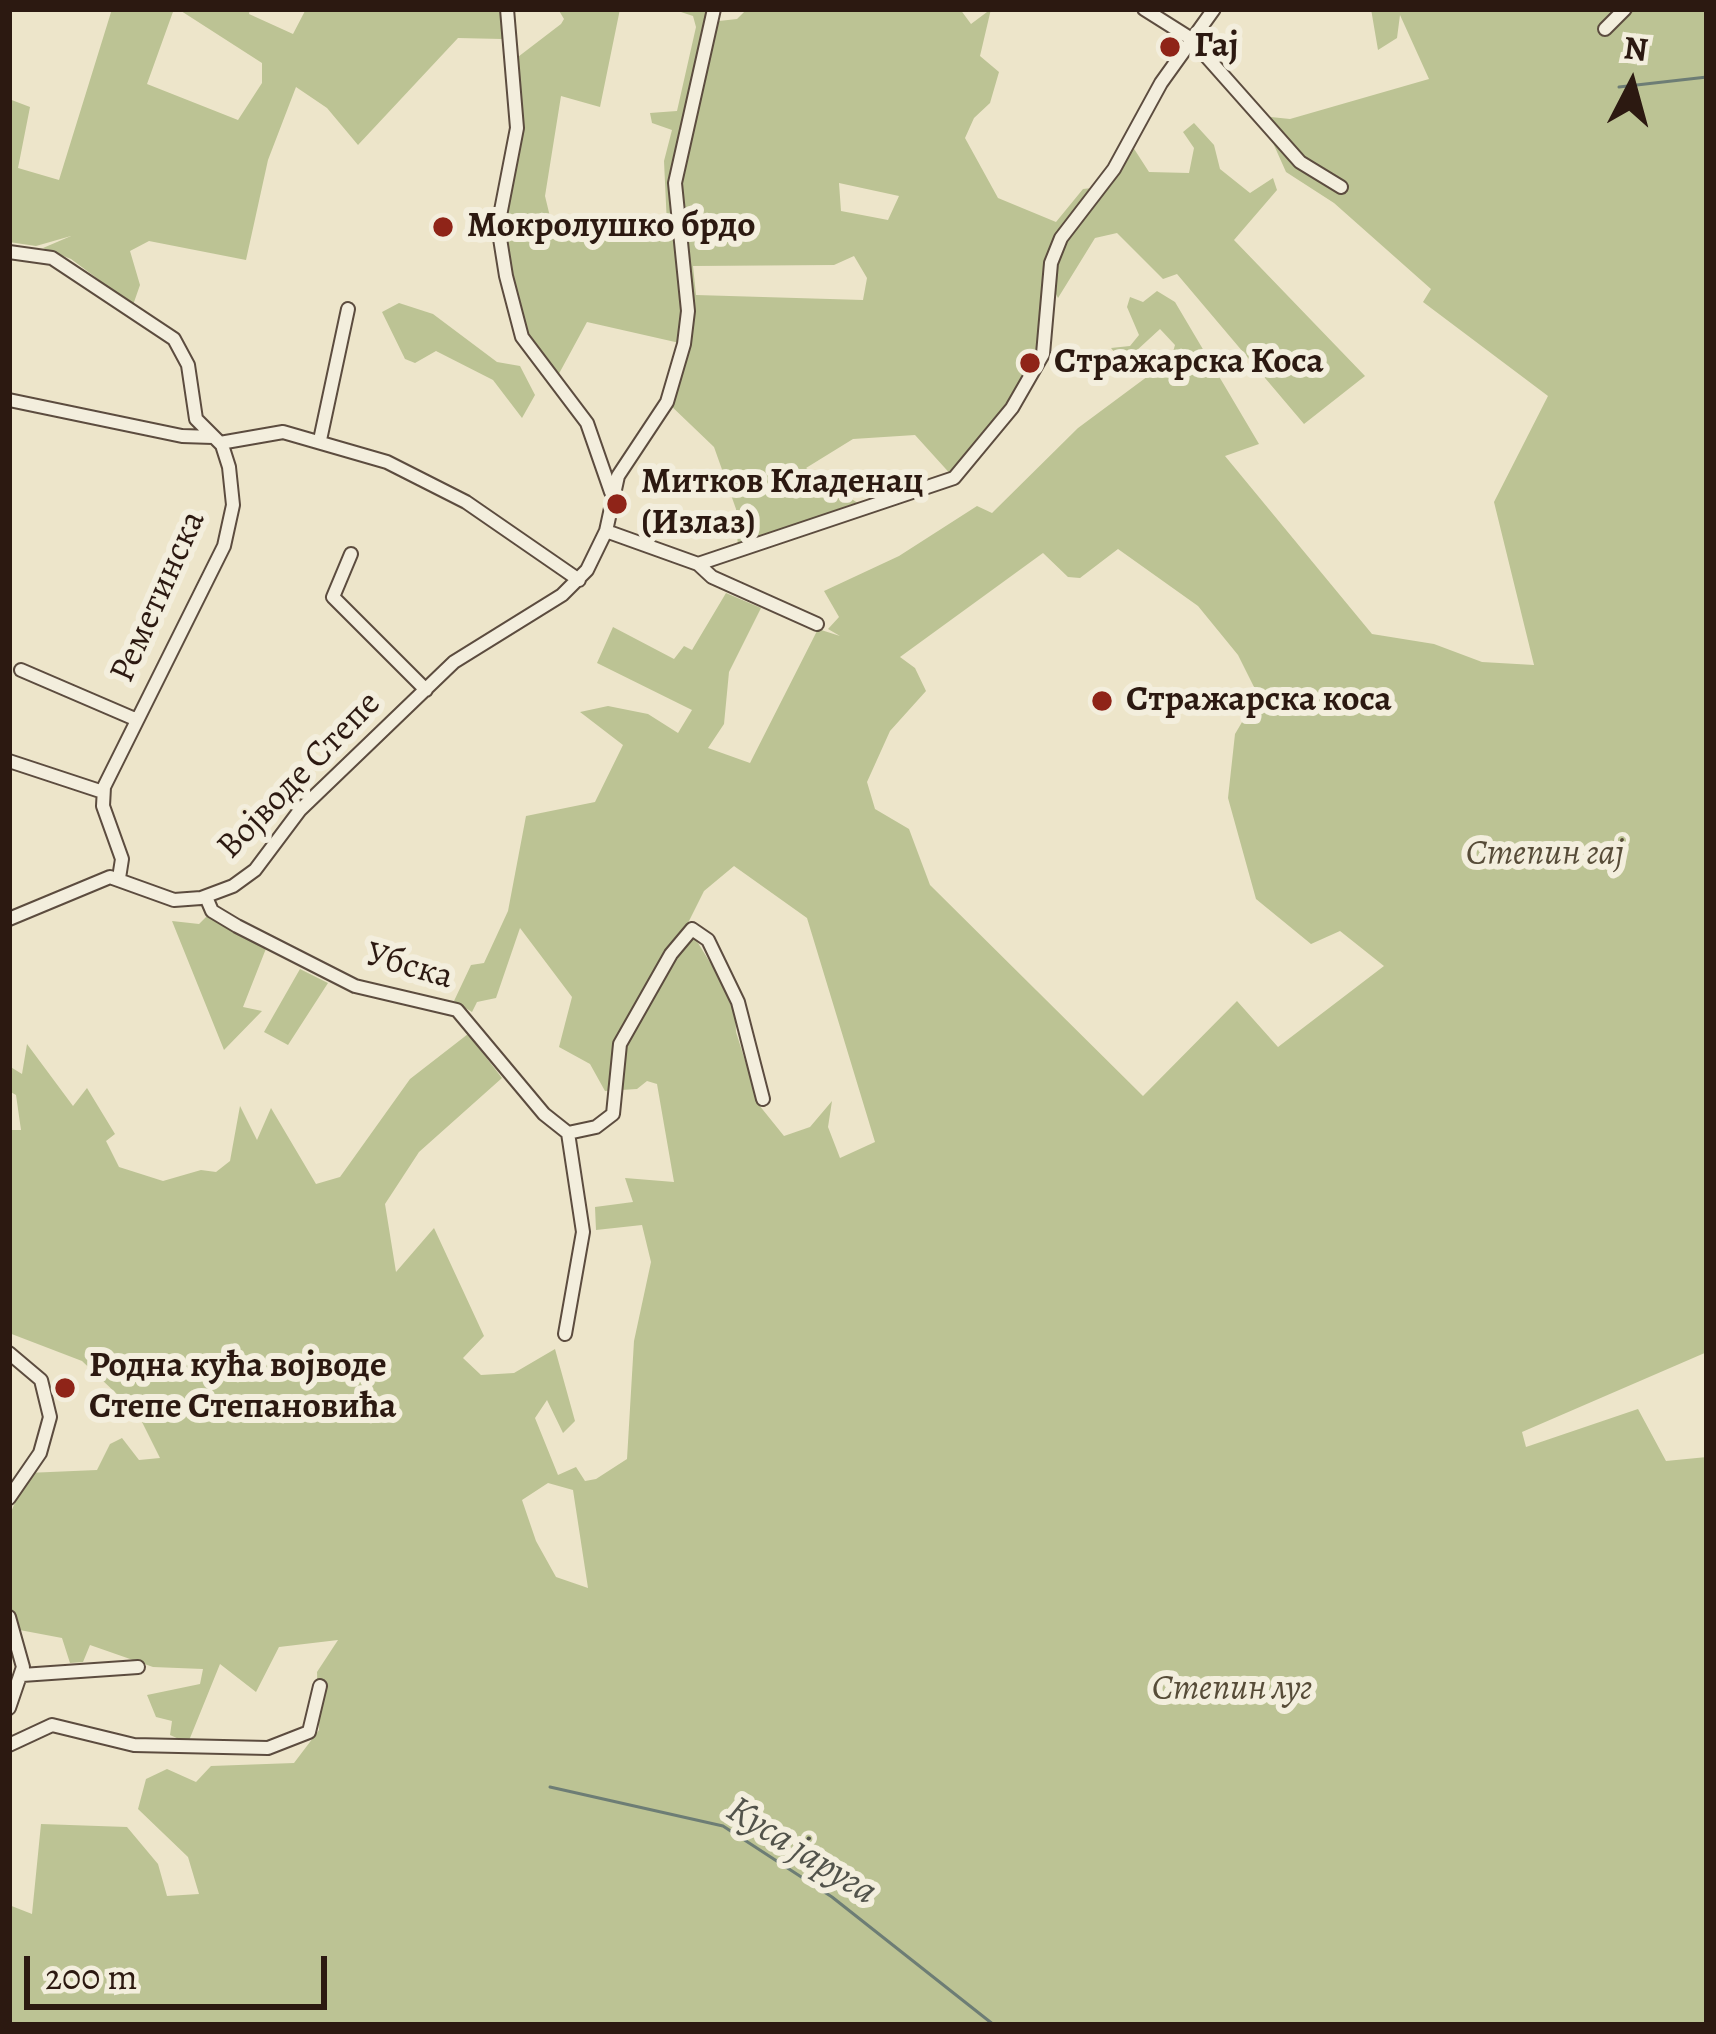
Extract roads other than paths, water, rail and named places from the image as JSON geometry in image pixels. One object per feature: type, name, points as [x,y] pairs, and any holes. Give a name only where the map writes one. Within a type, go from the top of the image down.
[{"type":"street","points":[[507,9],[517,128],[498,226],[511,298],[527,346],[586,423],[611,497]]},
{"type":"street","points":[[611,497],[667,401],[684,344],[688,310],[675,183],[714,9]]},
{"type":"street","points":[[1144,9],[1190,38],[1300,162],[1341,187]]},
{"type":"street","points":[[698,564],[954,478],[1036,370],[1047,342],[1055,249],[1114,169],[1190,38],[1214,9]]},
{"type":"street","points":[[1605,28],[1625,9]]},
{"type":"street","name":"Реметинска","points":[[9,252],[52,258],[163,329],[184,355],[196,419],[217,440],[233,495],[227,538],[103,792]]},
{"type":"street","points":[[320,440],[348,309]]},
{"type":"street","points":[[9,400],[182,436],[217,440],[271,431],[320,440],[423,478],[579,580]]},
{"type":"street","name":"Војводе Степе","points":[[118,878],[163,899],[206,897],[255,870],[300,810],[470,649],[579,580],[606,531],[611,497]]},
{"type":"street","points":[[606,531],[698,564],[712,577],[817,624]]},
{"type":"street","name":"Војводе Степе","points":[[351,554],[333,597],[426,690]]},
{"type":"street","points":[[22,670],[135,719]]},
{"type":"street","points":[[9,761],[103,792],[122,859],[118,878],[95,880],[9,919]]},
{"type":"street","name":"Убска","points":[[206,897],[212,910],[237,926],[356,986],[457,1010],[544,1114],[568,1133]]},
{"type":"street","points":[[565,1334],[583,1232],[568,1133],[596,1127],[613,1114],[624,1035],[670,954],[692,929],[708,940],[738,1002],[763,1099]]},
{"type":"street","points":[[9,1353],[41,1380],[50,1417],[40,1453],[9,1498]]},
{"type":"street","points":[[9,1617],[22,1675],[9,1708]]},
{"type":"street","points":[[22,1675],[138,1667]]},
{"type":"street","points":[[9,1745],[52,1725],[134,1745],[268,1748],[309,1732],[320,1685]]},
{"type":"waterway","points":[[1619,87],[1707,77]]},
{"type":"waterway","name":"Куса јаруга","points":[[550,1787],[723,1826],[832,1897],[994,2025]]},
{"type":"place","name":"Гај","points":[[1170,47]]},
{"type":"place","name":"Мокролушко брдо","points":[[443,227]]},
{"type":"place","name":"Стражарска Коса","points":[[1030,363]]},
{"type":"place","name":"Митков Кладенац (Излаз)","points":[[617,504]]},
{"type":"place","name":"Стражарска коса","points":[[1102,701]]},
{"type":"place","name":"Родна кућа војводе Степе Степановића","points":[[65,1388]]},
{"type":"park label","name":"Степин гај","points":[[1545,855]]},
{"type":"park label","name":"Степин луг","points":[[1232,1690]]}]
